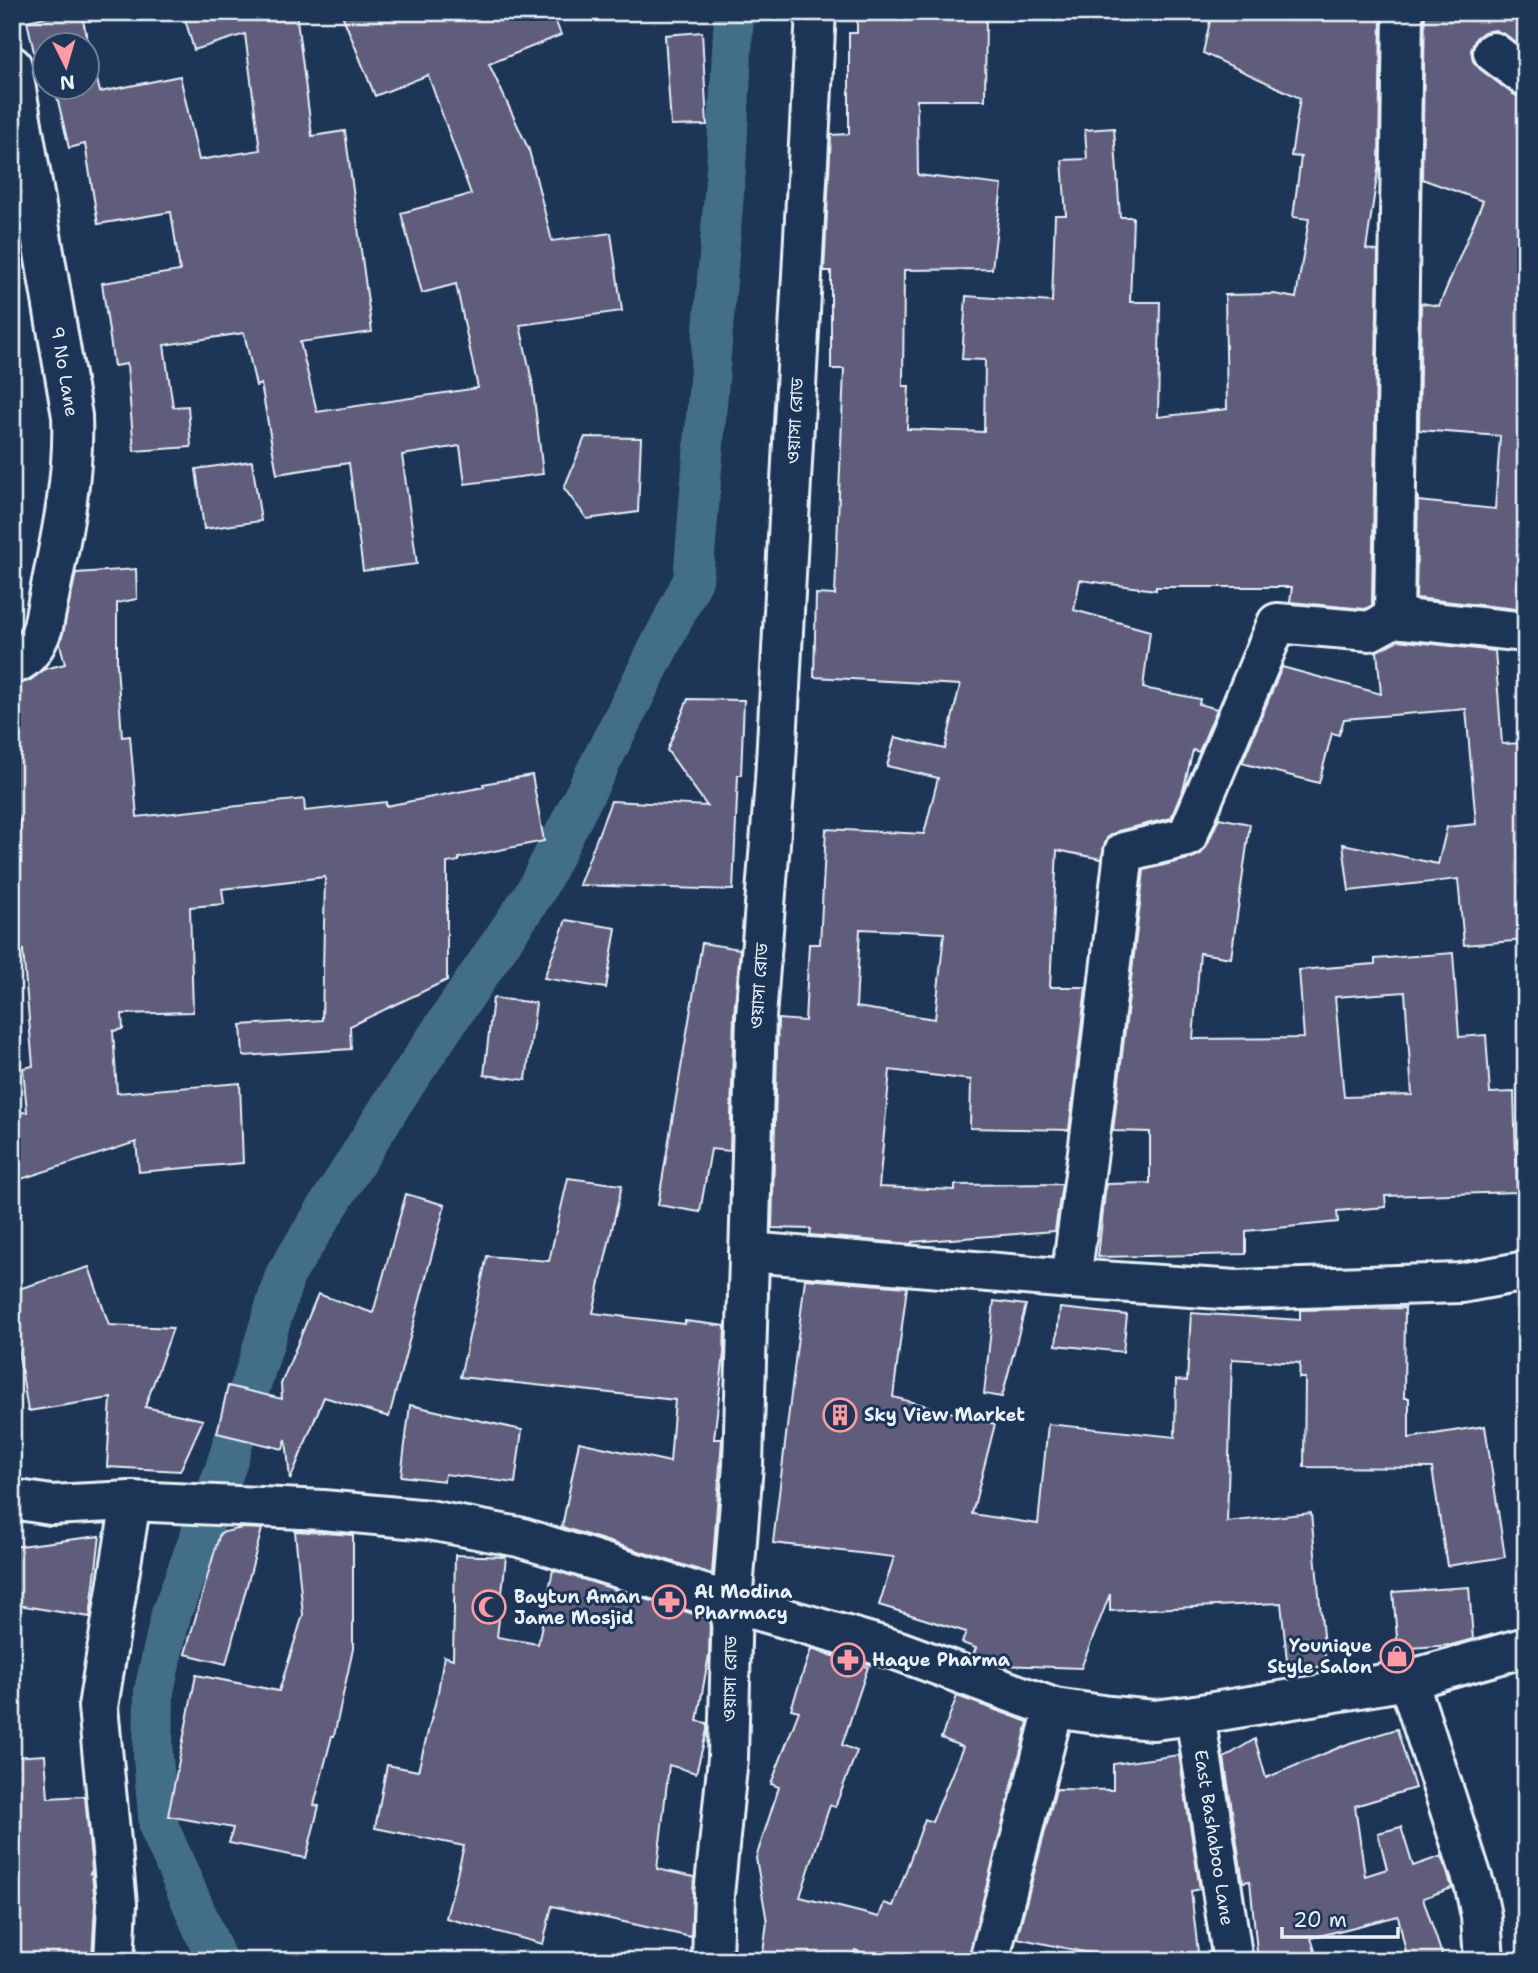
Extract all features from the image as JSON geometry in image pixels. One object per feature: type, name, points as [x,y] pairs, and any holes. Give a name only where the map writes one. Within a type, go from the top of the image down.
[{"type":"street","name":"ওয়াসা রোড","points":[[712,1961],[714,1895],[728,1758],[732,1603],[743,1465],[756,1017],[776,766],[817,12]]},
{"type":"street","points":[[1394,618],[1403,12]]},
{"type":"street","points":[[1493,52],[1526,77]]},
{"type":"street","name":"9 No Lane","points":[[12,66],[72,416],[74,451],[43,627],[37,644],[19,663],[12,664]]},
{"type":"street","points":[[1071,1279],[1124,852],[1187,837],[1277,623],[1370,631],[1394,618],[1526,632]]},
{"type":"street","points":[[749,1252],[1236,1290],[1461,1283],[1526,1271]]},
{"type":"street","points":[[12,1499],[51,1504],[181,1502],[242,1508],[323,1510],[429,1520],[519,1537],[732,1603],[900,1651],[1054,1708],[1110,1716],[1154,1720],[1408,1680],[1526,1647]]},
{"type":"street","points":[[114,1961],[117,1904],[98,1707],[131,1501]]},
{"type":"street","points":[[1408,1680],[1475,1887],[1485,1961]]},
{"type":"street","points":[[989,1961],[1054,1708]]},
{"type":"street","name":"East Bashaboo Lane","points":[[1195,1715],[1233,1961]]},
{"type":"building","points":[[68,12],[81,12],[86,32],[32,32],[32,43],[27,21]]},
{"type":"building","points":[[183,12],[296,12],[312,136],[345,131],[372,332],[300,342],[317,412],[478,388],[456,284],[422,293],[401,213],[471,194],[428,75],[375,96],[341,12],[552,12],[561,35],[489,64],[529,150],[552,241],[611,233],[622,311],[520,325],[532,381],[543,474],[465,484],[460,446],[402,455],[417,564],[363,571],[349,463],[277,474],[261,384],[256,386],[244,333],[164,345],[173,407],[188,406],[191,447],[134,451],[127,364],[114,366],[102,283],[180,271],[171,212],[98,224],[85,144],[69,148],[58,102],[102,102],[102,92],[180,76],[199,160],[260,150],[245,34],[194,50]]},
{"type":"building","points":[[857,12],[986,12],[985,100],[917,100],[918,175],[1002,185],[992,269],[904,270],[903,386],[909,386],[907,429],[984,432],[985,360],[962,359],[966,296],[1052,302],[1055,215],[1066,215],[1062,160],[1087,159],[1085,130],[1114,128],[1120,217],[1133,217],[1130,302],[1160,302],[1158,417],[1227,409],[1225,295],[1274,294],[1296,298],[1309,219],[1293,217],[1301,157],[1291,156],[1300,98],[1203,53],[1212,12],[1381,12],[1379,164],[1366,249],[1378,251],[1372,605],[1365,609],[1290,602],[1292,587],[1156,587],[1156,590],[1080,580],[1074,610],[1150,631],[1143,688],[1200,699],[1199,704],[1217,709],[1199,752],[1193,750],[1184,787],[1171,818],[1118,831],[1107,838],[1101,859],[1057,850],[1050,987],[1086,987],[1069,1130],[970,1128],[971,1080],[890,1070],[879,1187],[955,1190],[955,1185],[1062,1184],[1055,1231],[912,1244],[810,1235],[811,1229],[772,1228],[778,1019],[805,1021],[809,944],[820,944],[826,829],[924,834],[938,778],[887,766],[895,737],[945,749],[960,685],[814,677],[816,594],[835,595],[844,369],[831,369],[831,271],[824,271],[831,135],[849,134],[849,33],[857,33]],"holes":[[[860,929],[944,933],[935,1019],[856,1007]]]},
{"type":"building","points":[[1425,12],[1526,12],[1526,49],[1495,30],[1484,32],[1476,38],[1471,50],[1473,61],[1480,69],[1513,94],[1526,98],[1526,610],[1416,598],[1418,495],[1418,501],[1495,509],[1500,436],[1419,430],[1421,303],[1439,306],[1483,201],[1422,179]]},
{"type":"building","points":[[702,32],[707,125],[671,126],[665,35]]},
{"type":"building","points":[[585,437],[641,438],[638,512],[587,519],[564,488]]},
{"type":"building","points":[[252,461],[261,521],[204,529],[196,469]]},
{"type":"building","points":[[136,569],[137,599],[117,603],[117,665],[122,737],[130,736],[137,817],[304,799],[305,811],[386,802],[386,806],[532,775],[544,841],[459,858],[459,861],[447,863],[447,980],[350,1026],[351,1049],[243,1056],[241,1025],[322,1020],[325,877],[222,889],[224,904],[190,907],[193,1012],[122,1014],[123,1029],[113,1031],[117,1093],[240,1083],[243,1163],[139,1172],[136,1142],[12,1182],[12,1113],[27,1112],[23,1068],[33,1066],[21,950],[20,820],[12,821],[12,685],[29,681],[45,669],[65,664],[60,644],[76,573]]},
{"type":"building","points":[[1398,640],[1495,651],[1502,744],[1526,743],[1526,784],[1523,785],[1526,823],[1526,940],[1464,945],[1458,879],[1349,891],[1343,844],[1438,864],[1447,827],[1476,824],[1466,709],[1344,719],[1339,735],[1332,733],[1319,783],[1242,763],[1282,667],[1381,694],[1377,651]]},
{"type":"building","points":[[688,699],[744,700],[733,890],[579,885],[611,801],[707,806],[667,750]]},
{"type":"building","points":[[1219,818],[1250,824],[1231,958],[1200,953],[1193,1039],[1304,1038],[1299,970],[1375,964],[1375,959],[1453,953],[1459,1037],[1486,1035],[1490,1093],[1514,1092],[1517,1192],[1385,1196],[1386,1207],[1337,1211],[1338,1222],[1246,1231],[1246,1254],[1098,1257],[1106,1184],[1150,1183],[1150,1132],[1113,1131],[1144,870],[1192,858],[1201,854]],"holes":[[[1405,992],[1412,1095],[1344,1097],[1335,997]]]},
{"type":"building","points":[[566,920],[616,928],[606,988],[544,978]]},
{"type":"building","points":[[702,943],[740,949],[734,1015],[730,1151],[711,1149],[700,1212],[658,1205]]},
{"type":"building","points":[[493,998],[536,1003],[526,1080],[484,1075]]},
{"type":"building","points":[[568,1178],[622,1185],[593,1313],[725,1326],[714,1439],[722,1439],[712,1574],[562,1527],[579,1442],[670,1462],[675,1400],[460,1377],[487,1256],[549,1261]]},
{"type":"building","points":[[406,1194],[445,1205],[389,1417],[324,1397],[290,1480],[286,1439],[283,1449],[217,1433],[228,1386],[282,1399],[281,1384],[318,1294],[373,1313]]},
{"type":"building","points":[[89,1267],[109,1325],[173,1328],[145,1407],[203,1420],[180,1471],[107,1467],[111,1398],[28,1411],[18,1349],[12,1351],[12,1291]]},
{"type":"building","points":[[805,1279],[907,1287],[893,1397],[995,1424],[972,1514],[1038,1524],[1048,1424],[1175,1437],[1176,1380],[1187,1381],[1191,1313],[1300,1320],[1300,1310],[1405,1308],[1404,1398],[1409,1398],[1409,1438],[1485,1426],[1505,1557],[1447,1566],[1432,1468],[1304,1467],[1305,1378],[1299,1378],[1300,1363],[1232,1359],[1227,1522],[1311,1513],[1326,1666],[1288,1670],[1281,1603],[1110,1611],[1110,1594],[1081,1668],[999,1665],[973,1655],[976,1648],[962,1643],[966,1632],[879,1605],[894,1557],[773,1543]]},
{"type":"building","points":[[994,1301],[1026,1305],[1002,1397],[984,1394]]},
{"type":"building","points":[[1060,1308],[1127,1315],[1123,1352],[1056,1345]]},
{"type":"building","points":[[410,1405],[522,1430],[515,1483],[445,1474],[444,1481],[401,1476]]},
{"type":"building","points":[[242,1528],[262,1529],[226,1664],[185,1654],[220,1533]]},
{"type":"building","points":[[295,1531],[353,1535],[353,1649],[334,1736],[314,1805],[319,1806],[306,1858],[229,1843],[233,1828],[168,1816],[196,1675],[279,1691],[303,1615]]},
{"type":"building","points":[[100,1536],[90,1617],[12,1604],[12,1547]]},
{"type":"building","points":[[455,1555],[506,1557],[497,1637],[538,1644],[553,1570],[710,1619],[709,1655],[697,1721],[707,1723],[707,1730],[696,1773],[669,1765],[657,1869],[694,1877],[691,1937],[552,1906],[543,1944],[446,1918],[464,1846],[375,1828],[387,1765],[418,1771],[444,1656],[453,1659]]},
{"type":"building","points":[[1469,1587],[1473,1639],[1451,1645],[1398,1649],[1393,1592]]},
{"type":"building","points":[[811,1649],[868,1667],[842,1745],[857,1751],[835,1807],[830,1805],[800,1897],[879,1917],[884,1903],[893,1906],[925,1819],[932,1822],[963,1747],[941,1738],[957,1696],[1028,1722],[968,1961],[888,1961],[855,1950],[850,1961],[762,1961],[767,1922],[756,1858],[779,1787],[771,1784],[799,1711],[791,1709]]},
{"type":"building","points":[[1397,1729],[1415,1788],[1355,1806],[1365,1876],[1387,1869],[1378,1833],[1401,1827],[1413,1866],[1442,1856],[1452,1888],[1423,1898],[1444,1961],[1408,1961],[1398,1916],[1311,1938],[1318,1961],[1258,1961],[1250,1881],[1243,1882],[1224,1758],[1255,1739],[1266,1778],[1350,1743]]},
{"type":"building","points":[[45,1755],[48,1798],[85,1796],[92,1870],[90,1874],[95,1904],[92,1961],[12,1961],[12,1757]]},
{"type":"building","points":[[1179,1755],[1200,1889],[1191,1891],[1199,1961],[1109,1961],[1108,1957],[1017,1938],[1056,1789],[1113,1790],[1113,1764]]},
{"type":"waterway","points":[[217,1961],[159,1827],[153,1758],[154,1691],[171,1614],[225,1469],[285,1275],[393,1102],[535,892],[693,580],[726,168],[734,12]]},
{"type":"place","name":"Sky View Market","points":[[840,1415]]},
{"type":"place","name":"Al Modina Pharmacy","points":[[669,1602]]},
{"type":"place","name":"Baytun Aman Jame Mosjid","points":[[489,1607]]},
{"type":"place","name":"Younique Style Salon","points":[[1397,1656]]},
{"type":"place","name":"Haque Pharma","points":[[848,1660]]}]
